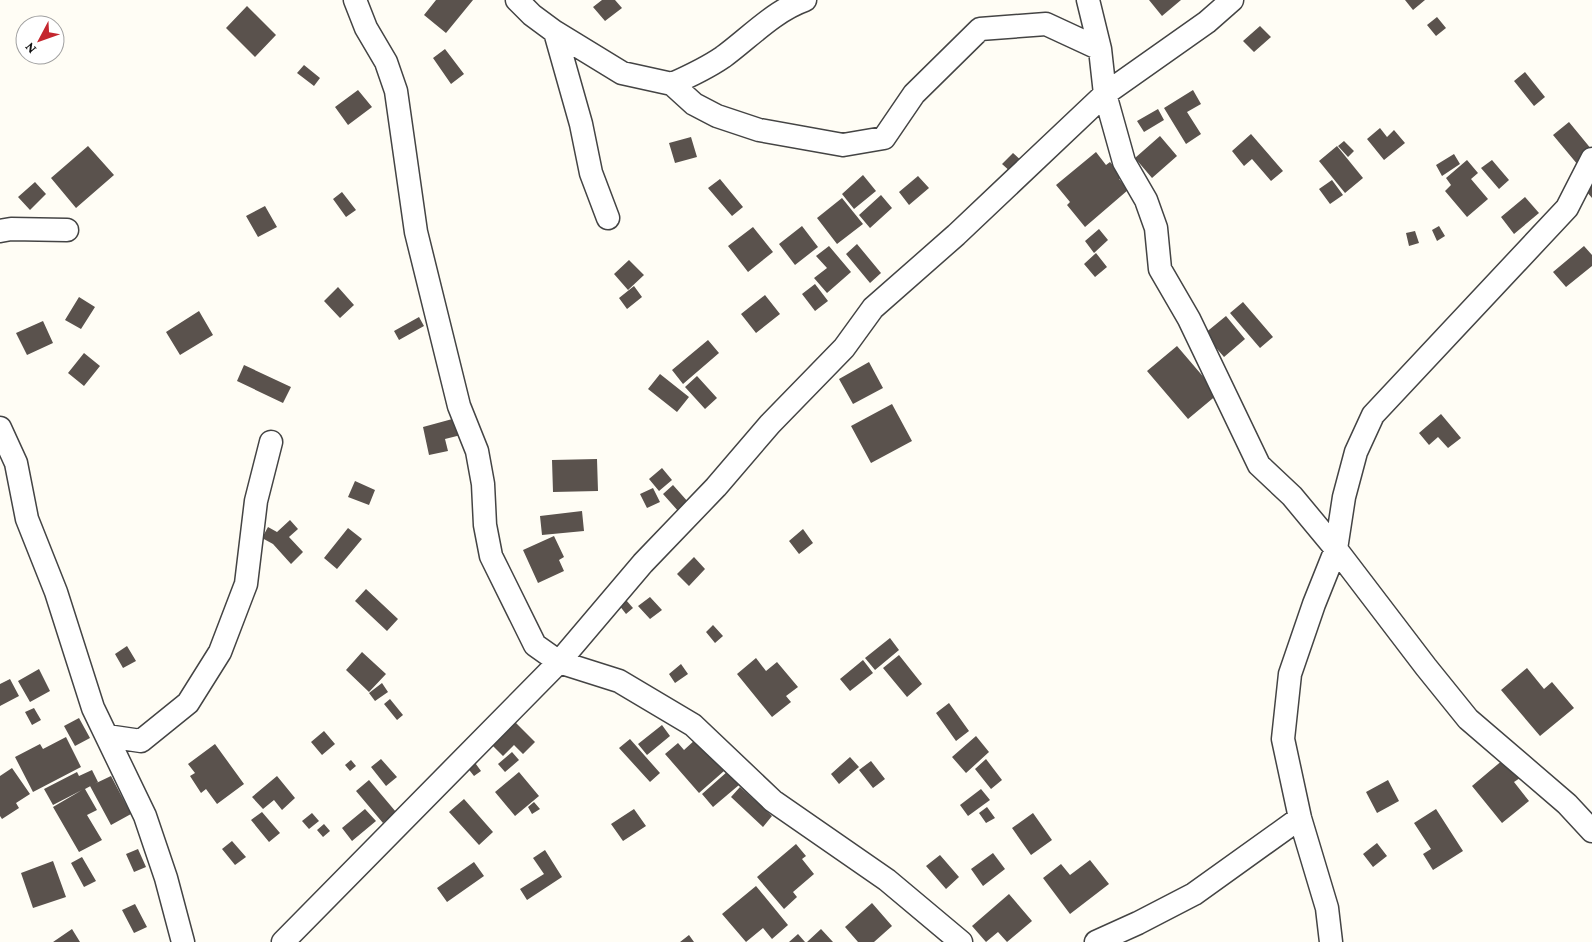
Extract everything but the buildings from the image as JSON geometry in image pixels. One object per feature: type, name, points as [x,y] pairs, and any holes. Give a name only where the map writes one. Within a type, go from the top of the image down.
[{"type":"street","points":[[354,0],[366,28],[386,62],[396,92],[416,232],[459,406],[477,451],[483,484],[485,525],[491,556],[535,645],[559,662],[619,681],[693,725],[773,800],[887,880],[961,942]]},
{"type":"street","points":[[517,0],[532,15],[555,32],[622,73],[672,84],[694,104],[717,116],[759,130],[843,145],[884,138],[914,94],[980,29],[1046,24],[1100,49]]},
{"type":"street","points":[[672,84],[702,70],[776,16],[805,0]]},
{"type":"street","points":[[1088,0],[1100,49],[1105,94],[1124,162],[1146,200],[1156,228],[1160,269],[1189,319],[1259,465],[1292,496],[1336,549],[1468,719],[1567,804],[1592,832]]},
{"type":"street","points":[[283,942],[559,662],[643,563],[716,487],[770,424],[844,348],[873,308],[956,235],[1105,94],[1206,22],[1232,0]]},
{"type":"street","points":[[555,32],[581,124],[591,174],[608,218]]},
{"type":"street","points":[[1331,942],[1327,908],[1300,818],[1283,739],[1290,674],[1314,604],[1336,549],[1344,497],[1356,452],[1373,415],[1567,208],[1592,159]]},
{"type":"street","points":[[0,231],[11,229],[67,230]]},
{"type":"street","points":[[0,428],[16,463],[27,519],[56,592],[93,708],[145,816],[166,878],[182,942]]},
{"type":"street","points":[[107,736],[142,742],[188,702],[220,652],[246,584],[256,502],[271,442]]},
{"type":"street","points":[[1096,942],[1194,894],[1300,818]]}]
